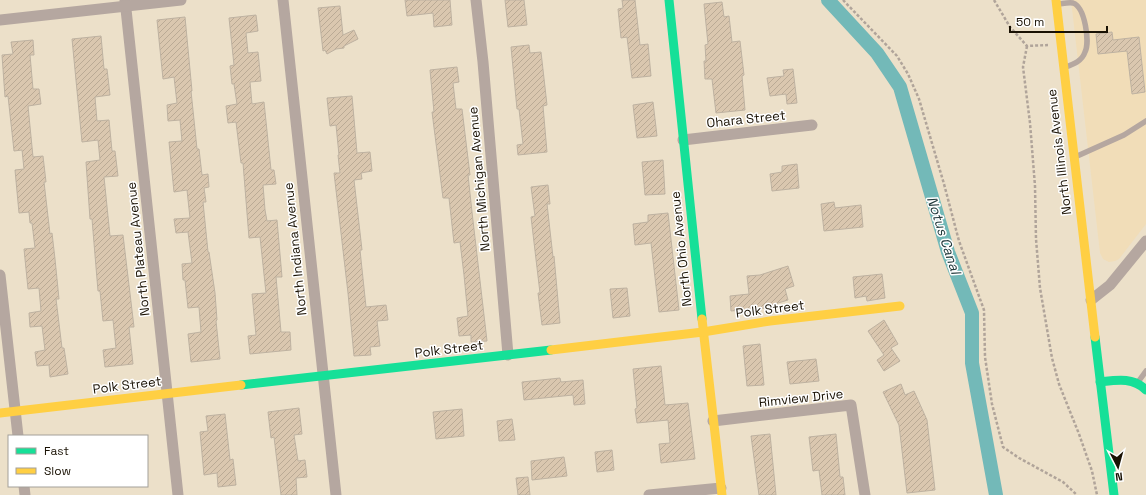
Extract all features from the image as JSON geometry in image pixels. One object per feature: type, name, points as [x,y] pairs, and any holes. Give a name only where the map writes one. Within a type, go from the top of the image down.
[{"type":"street","points":[[0,20],[126,3],[181,0]]},
{"type":"street","name":"North Indiana Avenue","points":[[283,0],[322,377],[336,495]]},
{"type":"street","name":"North Michigan Avenue","points":[[476,0],[483,62],[508,355]]},
{"type":"street","name":"North Ohio Avenue","points":[[670,0],[683,140],[721,492]]},
{"type":"street","name":"North Illinois Avenue","points":[[1056,2],[1114,495]]},
{"type":"street","name":"North Plateau Avenue","points":[[126,3],[178,495]]},
{"type":"street","name":"Ohara Street","points":[[683,140],[812,125]]},
{"type":"street","points":[[1091,300],[1110,285],[1146,241]]},
{"type":"street","points":[[0,275],[18,435]]},
{"type":"street","name":"Polk Street","points":[[0,414],[703,332],[770,321],[900,306]]},
{"type":"street","points":[[1100,382],[1129,379],[1146,390]]},
{"type":"street","name":"Rimview Drive","points":[[713,421],[851,406],[865,495]]},
{"type":"street","points":[[649,495],[721,492]]},
{"type":"lane","points":[[1056,2],[1072,3],[1078,6],[1087,31],[1085,53],[1078,62],[1064,67]]},
{"type":"lane","points":[[1074,157],[1124,135],[1146,121]]},
{"type":"lane","points":[[1137,384],[1146,371]]},
{"type":"path","points":[[843,0],[897,56],[908,74],[919,99],[960,242],[984,310],[985,357],[992,404],[1003,447],[1018,458],[1063,482],[1077,495]]},
{"type":"path","points":[[994,0],[1010,27],[1027,46],[1061,44]]},
{"type":"path","points":[[1027,46],[1023,67],[1030,123],[1035,186],[1036,239],[1040,288],[1058,384],[1079,434],[1092,471],[1097,495]]},
{"type":"shaded area","points":[[1071,0],[1146,0],[1146,224],[1119,259],[1109,262],[1103,259],[1100,253]]},
{"type":"building","points":[[405,0],[450,0],[452,25],[434,27],[433,13],[407,16]]},
{"type":"building","points":[[505,0],[524,0],[527,25],[508,27]]},
{"type":"building","points":[[622,0],[635,0],[640,45],[648,44],[651,76],[632,78],[627,37],[621,38],[618,9],[623,8]]},
{"type":"building","points":[[722,2],[724,17],[729,16],[732,42],[740,41],[744,75],[742,76],[745,110],[716,113],[712,79],[705,79],[705,45],[708,44],[704,4]]},
{"type":"building","points":[[340,6],[343,35],[354,30],[358,39],[344,46],[344,48],[336,49],[327,54],[325,50],[323,51],[318,8]]},
{"type":"building","points":[[256,15],[258,31],[246,33],[248,53],[258,52],[261,81],[250,82],[252,104],[264,102],[271,170],[274,170],[276,184],[263,185],[265,210],[267,221],[277,220],[282,277],[276,277],[281,332],[290,332],[291,350],[250,354],[248,336],[256,335],[252,294],[266,293],[260,237],[249,238],[243,163],[241,163],[236,122],[228,123],[226,106],[237,104],[234,84],[232,84],[230,66],[234,65],[229,18]]},
{"type":"building","points":[[185,17],[197,149],[199,149],[202,175],[208,174],[209,187],[204,188],[206,202],[203,202],[208,252],[215,293],[220,359],[191,362],[188,334],[201,332],[199,307],[188,308],[185,280],[183,280],[182,264],[192,263],[188,232],[176,233],[174,219],[190,218],[187,190],[174,192],[169,142],[182,141],[180,120],[168,121],[167,105],[177,103],[174,77],[163,79],[157,20]]},
{"type":"building","points":[[1112,32],[1113,40],[1139,37],[1145,92],[1132,94],[1127,51],[1098,54],[1096,34]]},
{"type":"building","points":[[101,36],[104,69],[107,69],[110,95],[95,97],[97,121],[109,120],[112,151],[115,151],[118,176],[104,177],[110,236],[123,235],[134,327],[129,327],[133,364],[105,367],[103,350],[116,348],[113,320],[103,321],[100,291],[98,291],[92,219],[90,219],[86,162],[100,160],[98,140],[82,142],[72,39]]},
{"type":"building","points":[[33,40],[34,55],[30,55],[33,89],[39,89],[41,104],[28,106],[33,157],[43,156],[46,182],[44,182],[50,234],[52,233],[59,299],[56,299],[62,348],[64,348],[68,374],[50,377],[49,365],[37,366],[35,352],[45,350],[42,326],[30,327],[29,313],[41,311],[39,288],[28,289],[24,249],[35,248],[29,212],[19,213],[15,170],[24,169],[22,150],[14,151],[8,96],[5,97],[2,55],[13,54],[11,42]]},
{"type":"building","points":[[529,45],[530,53],[541,52],[547,105],[543,106],[547,152],[518,155],[517,145],[523,144],[519,109],[517,109],[511,47]]},
{"type":"building","points":[[457,67],[459,82],[453,83],[456,109],[462,109],[487,341],[471,342],[471,335],[459,336],[457,318],[468,316],[464,275],[460,242],[454,243],[449,198],[443,198],[432,112],[434,112],[430,70]]},
{"type":"building","points":[[793,69],[797,103],[787,104],[786,94],[770,96],[767,78],[784,76],[783,70]]},
{"type":"building","points":[[352,96],[357,153],[370,152],[372,171],[361,173],[362,179],[354,180],[362,250],[360,250],[366,307],[386,305],[388,320],[377,321],[380,346],[370,347],[371,355],[354,356],[334,173],[340,173],[336,125],[330,126],[327,98]]},
{"type":"building","points":[[653,102],[657,136],[637,138],[633,105]]},
{"type":"building","points":[[663,160],[665,194],[645,195],[642,162]]},
{"type":"building","points":[[797,164],[799,188],[772,191],[770,174],[782,172],[782,166]]},
{"type":"building","points":[[548,185],[550,204],[547,204],[553,257],[554,256],[560,323],[542,325],[538,293],[540,293],[531,217],[535,216],[531,187]]},
{"type":"building","points":[[834,202],[835,208],[861,205],[863,227],[824,231],[821,204]]},
{"type":"building","points":[[668,213],[679,310],[659,312],[651,243],[635,245],[633,224],[648,222],[648,215]]},
{"type":"building","points":[[788,266],[794,286],[785,289],[788,300],[765,307],[766,308],[731,311],[730,296],[749,294],[747,276],[760,275]]},
{"type":"building","points":[[882,274],[885,298],[867,301],[866,296],[855,298],[853,277]]},
{"type":"building","points":[[627,288],[630,316],[613,318],[610,289]]},
{"type":"building","points":[[884,320],[898,344],[891,348],[900,361],[884,371],[877,360],[884,355],[868,331]]},
{"type":"building","points":[[760,344],[764,385],[747,386],[743,346]]},
{"type":"building","points":[[816,359],[819,381],[790,384],[787,362]]},
{"type":"building","points":[[661,366],[665,405],[688,403],[695,459],[661,463],[659,444],[670,443],[668,420],[637,423],[633,369]]},
{"type":"building","points":[[560,378],[561,382],[583,380],[585,404],[574,405],[573,395],[524,400],[522,382]]},
{"type":"building","points":[[901,384],[905,395],[914,391],[927,420],[935,490],[907,493],[899,425],[883,392]]},
{"type":"building","points":[[299,408],[302,434],[294,435],[298,461],[305,460],[307,477],[296,478],[297,495],[281,495],[274,437],[271,438],[268,412]]},
{"type":"building","points":[[462,409],[464,436],[436,439],[433,412]]},
{"type":"building","points":[[225,414],[230,460],[233,459],[236,485],[218,487],[217,473],[204,475],[200,432],[208,431],[206,416]]},
{"type":"building","points":[[512,419],[515,440],[499,441],[497,421]]},
{"type":"building","points":[[770,434],[776,495],[759,495],[751,436]]},
{"type":"building","points":[[836,434],[840,477],[843,477],[845,495],[822,495],[819,470],[813,471],[809,437]]},
{"type":"building","points":[[612,450],[614,470],[597,472],[595,452]]},
{"type":"building","points":[[564,457],[567,476],[532,480],[531,461]]},
{"type":"building","points":[[528,477],[530,495],[518,495],[516,478]]},
{"type":"waterway","name":"Notus Canal","points":[[828,0],[877,53],[900,87],[948,252],[972,313],[972,363],[996,495]]},
{"type":"traffic: fast","points":[[669,0],[702,319]]},
{"type":"traffic: fast","points":[[1095,337],[1114,495]]},
{"type":"traffic: fast","points":[[241,385],[551,350]]},
{"type":"traffic: fast","points":[[1100,382],[1119,380],[1130,381],[1146,390]]},
{"type":"traffic: slow","points":[[1056,0],[1095,337]]},
{"type":"traffic: slow","points":[[551,350],[703,332],[770,321],[900,306]]},
{"type":"traffic: slow","points":[[702,319],[722,495]]},
{"type":"traffic: slow","points":[[0,413],[241,385]]}]
